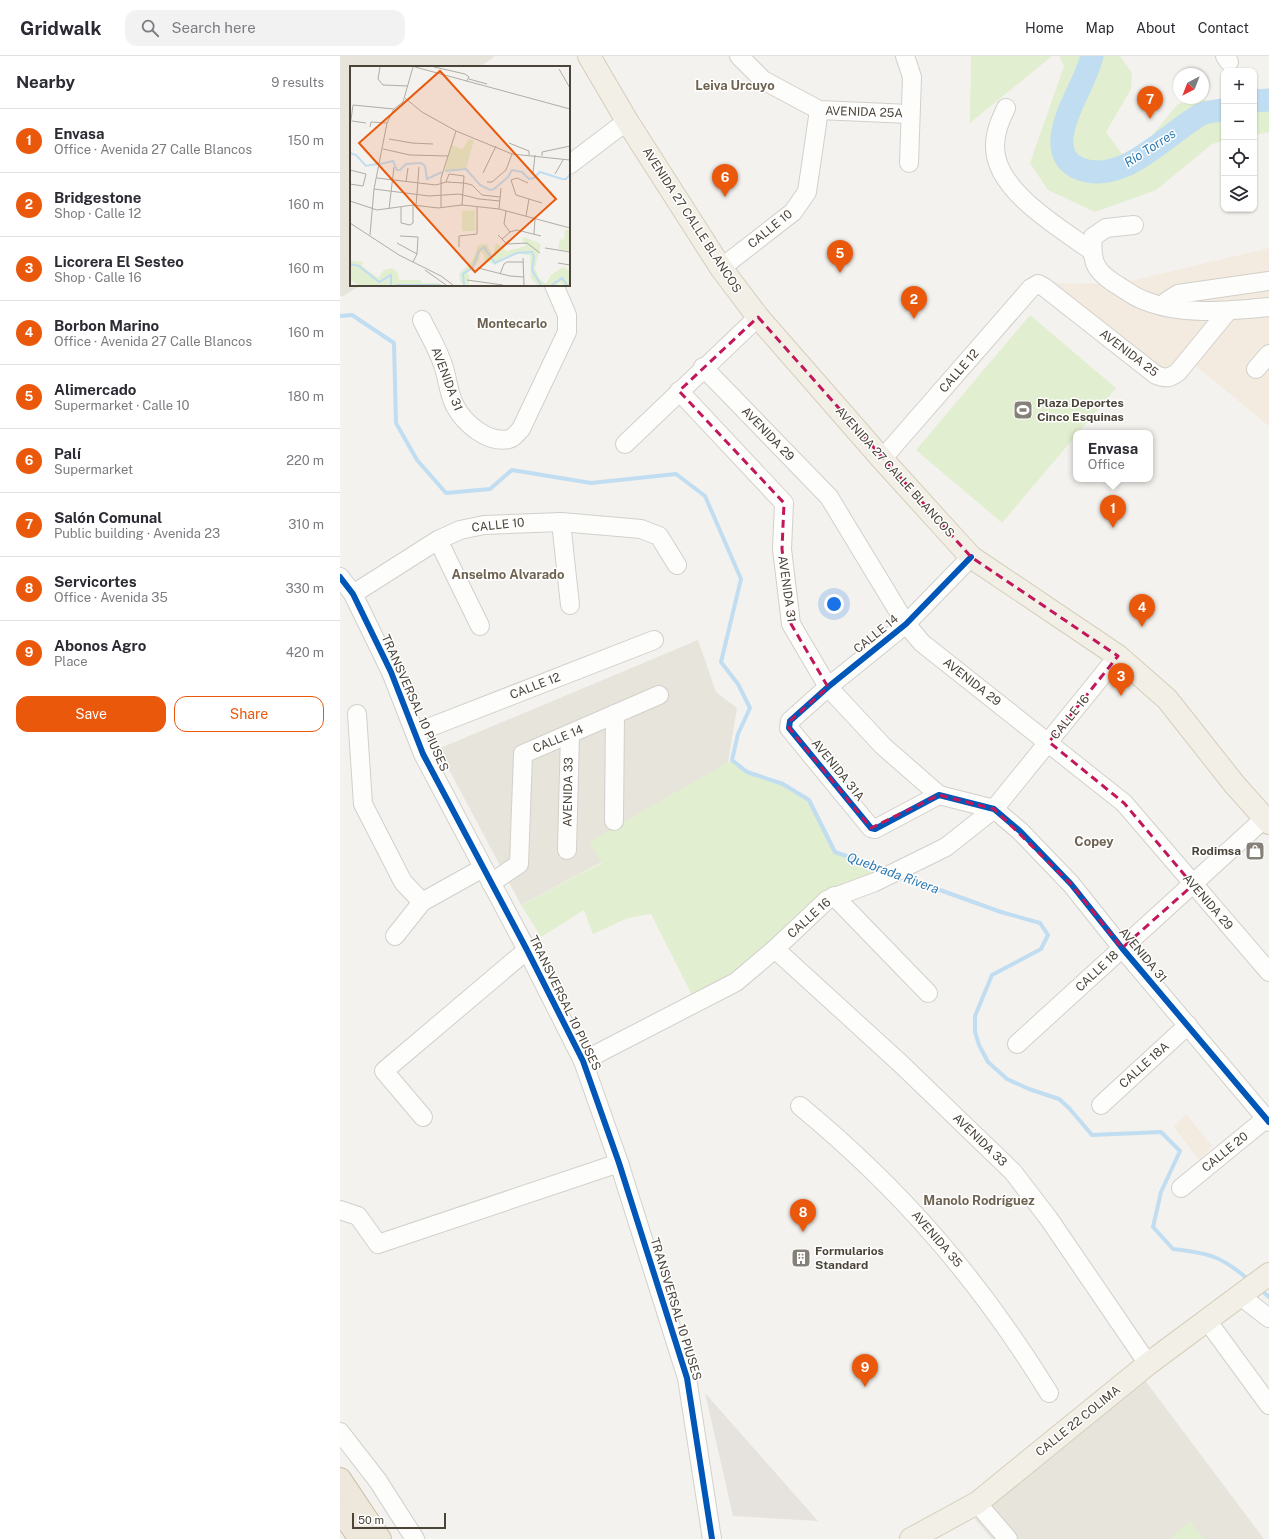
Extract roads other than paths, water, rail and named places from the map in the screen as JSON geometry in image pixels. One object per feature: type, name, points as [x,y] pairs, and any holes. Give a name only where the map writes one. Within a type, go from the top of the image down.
[{"type":"highway","points":[[340,1479],[380,1539]]},
{"type":"highway","points":[[340,1510],[360,1539]]},
{"type":"main road","name":"AVENIDA 27 CALLE BLANCOS","points":[[589,56],[627,121],[721,268],[758,317],[882,459],[971,557],[1118,656],[1167,699],[1236,785],[1267,820]]},
{"type":"main road","name":"CALLE 22 COLIMA","points":[[911,1539],[977,1503],[1148,1364],[1206,1319],[1269,1274]]},
{"type":"street","name":"AVENIDA 25A","points":[[740,56],[763,80],[819,110],[910,114]]},
{"type":"street","points":[[905,56],[912,77],[909,163]]},
{"type":"street","points":[[1006,108],[998,126],[994,147],[1000,169],[1006,181],[1015,192],[1045,218],[1092,251]]},
{"type":"street","name":"CALLE 10","points":[[721,268],[793,212],[807,192],[819,110]]},
{"type":"street","points":[[570,164],[627,121]]},
{"type":"street","points":[[1134,224],[1106,228],[1100,231],[1093,237],[1092,251],[1095,265],[1105,277],[1142,300],[1175,309],[1228,311],[1269,307]]},
{"type":"street","points":[[1164,306],[1178,294],[1269,282]]},
{"type":"street","name":"AVENIDA 25","points":[[1038,284],[1044,287],[1156,375],[1163,378],[1170,378],[1178,372],[1228,311]]},
{"type":"street","name":"CALLE 12","points":[[882,459],[1031,288],[1038,284]]},
{"type":"street","name":"AVENIDA 31","points":[[422,320],[443,364],[449,390],[455,406],[463,418],[476,430],[498,440],[511,439],[521,429],[567,332],[567,315],[554,286]]},
{"type":"street","points":[[625,444],[703,367],[758,317]]},
{"type":"street","points":[[1256,369],[1269,354]]},
{"type":"street","name":"AVENIDA 29","points":[[703,367],[829,497],[906,624],[922,643],[1049,742],[1124,803],[1269,972]]},
{"type":"street","name":"AVENIDA 31","points":[[679,391],[784,503],[782,549],[791,624],[828,687],[883,746],[940,795]]},
{"type":"street","points":[[561,522],[570,605]]},
{"type":"street","name":"CALLE 10","points":[[353,594],[438,540],[460,530],[484,525],[561,522],[641,529],[659,536],[677,565]]},
{"type":"street","points":[[438,540],[480,626]]},
{"type":"street","name":"CALLE 14","points":[[790,722],[828,687],[906,624],[971,557]]},
{"type":"street","name":"TRANSVERSAL 10 PIUSES","points":[[340,577],[353,594],[391,672],[423,754],[527,950],[583,1061],[620,1163],[687,1378],[712,1539]]},
{"type":"street","name":"CALLE 12","points":[[415,733],[654,640]]},
{"type":"street","name":"CALLE 16","points":[[583,1061],[736,982],[827,900],[834,896],[875,882],[946,847],[994,809],[1118,656]]},
{"type":"street","name":"CALLE 14","points":[[487,875],[519,864],[523,754],[659,695]]},
{"type":"street","points":[[357,714],[363,804],[403,882],[422,902]]},
{"type":"street","points":[[614,821],[615,714]]},
{"type":"street","name":"AVENIDA 31A","points":[[790,722],[790,730],[871,828],[875,829],[940,795]]},
{"type":"street","name":"AVENIDA 33","points":[[567,850],[570,734]]},
{"type":"street","points":[[940,795],[994,809]]},
{"type":"street","name":"AVENIDA 31","points":[[994,809],[1020,831],[1071,884],[1122,948],[1268,1119]]},
{"type":"street","name":"CALLE 18","points":[[1018,1044],[1122,948],[1267,820]]},
{"type":"street","points":[[395,936],[422,902],[487,875]]},
{"type":"street","points":[[834,896],[928,993]]},
{"type":"street","name":"AVENIDA 33","points":[[774,949],[900,1063],[1013,1172],[1050,1219],[1148,1364]]},
{"type":"street","points":[[423,1117],[384,1071],[527,950]]},
{"type":"street","name":"CALLE 18A","points":[[1101,1104],[1188,1025]]},
{"type":"street","name":"AVENIDA 35","points":[[800,1106],[833,1134],[901,1197],[934,1234],[970,1277],[1023,1351],[1049,1393]]},
{"type":"street","name":"CALLE 20","points":[[1181,1188],[1268,1119]]},
{"type":"street","points":[[340,1210],[358,1216],[378,1244],[620,1163]]},
{"type":"street","points":[[1241,1294],[1269,1318]]},
{"type":"street","points":[[1206,1319],[1269,1405]]},
{"type":"street","points":[[340,1432],[378,1481],[415,1539]]},
{"type":"street","points":[[977,1503],[1008,1539]]},
{"type":"waterway","name":"Río Torres","points":[[1092,56],[1085,77],[1067,117],[1062,138],[1062,148],[1067,160],[1078,168],[1094,172],[1111,170],[1127,165],[1143,156],[1200,115],[1221,110]]},
{"type":"waterway","name":"Río Torres","points":[[1257,101],[1269,100]]},
{"type":"waterway","name":"Quebrada Rivera","points":[[340,316],[352,315],[394,343],[396,423],[417,460],[446,493],[490,489],[512,470],[591,483],[676,474],[705,496],[741,579],[721,662],[738,684],[750,708],[738,734],[732,760],[747,772],[783,784],[809,800],[835,852],[886,870]]},
{"type":"waterway","name":"Quebrada Rivera","points":[[901,876],[1001,912],[1040,923],[1048,935],[1041,949],[992,975],[975,1016],[975,1032],[979,1045],[988,1062],[1007,1079],[1029,1089],[1059,1099],[1069,1108],[1092,1135],[1161,1132],[1180,1151],[1161,1192],[1153,1227],[1173,1249],[1196,1252],[1214,1257],[1230,1266],[1249,1280]]},
{"type":"waterway","name":"Quebrada Rivera","points":[[1260,1289],[1269,1297]]},
{"type":"place","name":"Salón Comunal","points":[[1150,119]]},
{"type":"place","name":"Palí","points":[[725,197]]},
{"type":"place","name":"Alimercado","points":[[840,273]]},
{"type":"place","name":"Bridgestone","points":[[914,319]]},
{"type":"place","name":"Plaza Deportes Cinco Esquinas","points":[[1023,410]]},
{"type":"place","name":"Envasa","points":[[1113,528]]},
{"type":"place","name":"Borbon Marino","points":[[1142,627]]},
{"type":"place","name":"Licorera El Sesteo","points":[[1121,696]]},
{"type":"place","name":"Rodimsa","points":[[1255,851]]},
{"type":"place","name":"Servicortes","points":[[803,1232]]},
{"type":"place","name":"Formularios Standard","points":[[801,1258]]},
{"type":"place","name":"Abonos Agro","points":[[865,1387]]},
{"type":"district","name":"Leiva Urcuyo","points":[[735,85]]},
{"type":"district","name":"Montecarlo","points":[[512,323]]},
{"type":"district","name":"Anselmo Alvarado","points":[[508,574]]},
{"type":"district","name":"Copey","points":[[1094,841]]},
{"type":"district","name":"Manolo Rodríguez","points":[[979,1200]]}]
